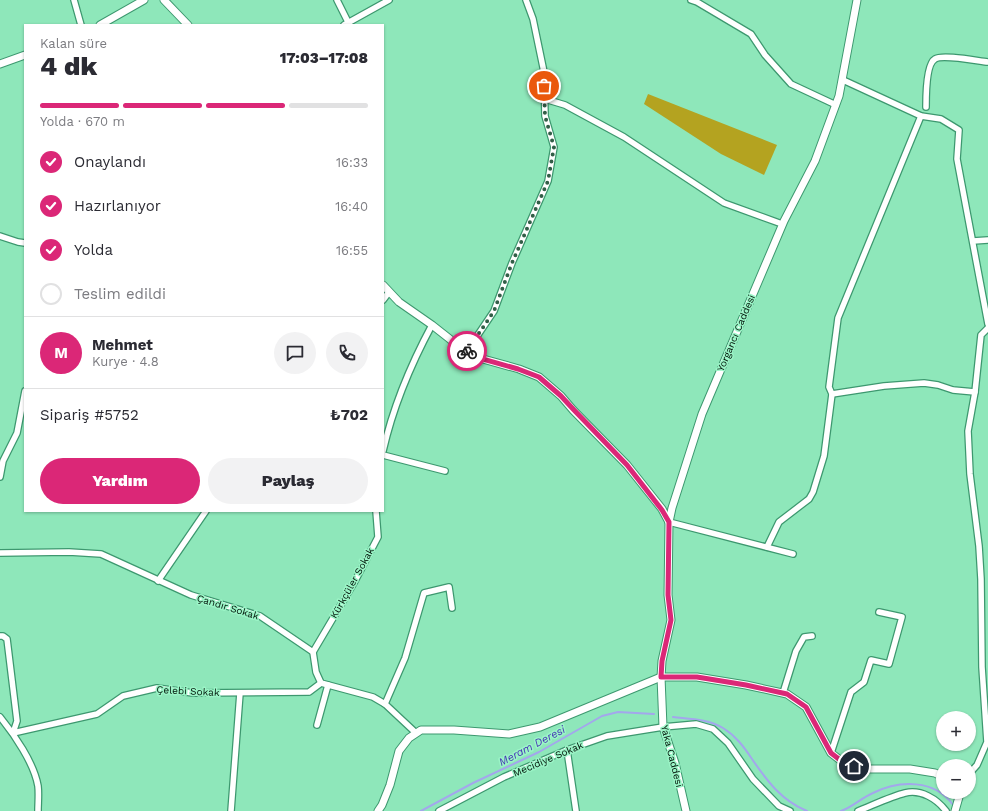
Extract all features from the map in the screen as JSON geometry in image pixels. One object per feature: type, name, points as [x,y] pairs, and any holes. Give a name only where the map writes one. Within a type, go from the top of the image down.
[{"type":"street","points":[[74,0],[81,24]]},
{"type":"street","points":[[102,24],[144,0]]},
{"type":"street","points":[[164,0],[187,24]]},
{"type":"street","points":[[337,0],[346,24],[389,0]]},
{"type":"street","points":[[465,354],[494,311],[512,263],[548,181],[554,147],[545,116],[544,72],[533,19],[526,0]]},
{"type":"street","points":[[691,0],[697,2],[751,34],[765,55],[791,84],[836,105]]},
{"type":"street","name":"Yorgancı Caddesi","points":[[661,677],[662,661],[671,620],[668,595],[669,522],[672,508],[702,414],[782,224],[815,161],[836,105],[843,80],[857,0]]},
{"type":"street","points":[[0,64],[24,56]]},
{"type":"street","points":[[926,107],[926,88],[933,60],[948,57],[988,62]]},
{"type":"street","points":[[843,80],[921,116],[940,120],[959,130],[957,160],[988,324]]},
{"type":"street","points":[[544,99],[565,105],[624,137],[724,203],[782,224]]},
{"type":"street","points":[[767,547],[779,522],[809,499],[813,492],[824,456],[832,394],[829,386],[838,318],[921,116]]},
{"type":"street","points":[[0,236],[18,242],[24,242]]},
{"type":"street","points":[[973,241],[988,240]]},
{"type":"street","points":[[384,286],[399,302],[432,324],[465,354],[518,369],[539,377],[561,396],[627,465],[662,510],[669,522],[793,554]]},
{"type":"street","points":[[384,299],[389,292]]},
{"type":"street","points":[[384,439],[414,360],[432,324]]},
{"type":"street","points":[[976,766],[987,742],[982,667],[981,579],[970,474],[968,431],[975,392],[981,335],[988,328]]},
{"type":"street","points":[[832,394],[884,386],[924,383],[938,385],[953,390],[975,392]]},
{"type":"street","points":[[0,477],[3,461],[17,433],[24,396]]},
{"type":"street","points":[[384,455],[445,471]]},
{"type":"street","points":[[158,581],[205,512]]},
{"type":"street","name":"Kürkçüler Sokak","points":[[313,652],[355,581],[378,537],[376,512]]},
{"type":"street","name":"Çandır Sokak","points":[[0,553],[69,552],[101,554],[191,595],[260,616],[313,652]]},
{"type":"street","points":[[385,704],[405,658],[424,593],[449,587],[452,608]]},
{"type":"street","points":[[831,753],[851,692],[858,685],[864,682],[871,660],[889,664],[902,618],[879,612]]},
{"type":"street","points":[[0,636],[7,639],[17,721],[13,733]]},
{"type":"street","points":[[783,693],[796,651],[804,637],[812,636]]},
{"type":"street","points":[[313,652],[316,672],[321,683],[373,697],[385,704],[416,733]]},
{"type":"street","points":[[378,811],[390,785],[399,751],[409,738],[421,730],[432,729],[509,734],[540,727],[661,677],[697,677],[746,685],[787,694],[806,707],[831,753],[844,763],[863,769],[910,769],[936,774]]},
{"type":"street","name":"Yaka Caddesi","points":[[661,677],[663,727],[675,763],[686,811]]},
{"type":"street","name":"Çelebi Sokak","points":[[13,733],[97,714],[123,696],[157,688],[193,693],[308,692],[321,683]]},
{"type":"street","points":[[317,725],[328,685]]},
{"type":"street","points":[[230,811],[240,693]]},
{"type":"street","points":[[0,717],[13,733],[35,773],[38,787],[38,811]]},
{"type":"street","name":"Mecidiye Sokak","points":[[439,811],[504,778],[567,750],[607,736],[663,727],[696,724],[712,729],[728,742],[753,779],[779,806],[790,811]]},
{"type":"street","points":[[567,750],[576,811]]},
{"type":"street","points":[[858,811],[906,792],[932,797],[946,811]]},
{"type":"street","points":[[955,811],[958,799]]},
{"type":"shaded area","points":[[648,94],[777,145],[764,175],[721,154],[644,104]]},
{"type":"waterway","name":"Meram Deresi","points":[[421,811],[473,783],[539,752],[602,716],[618,712],[654,714]]},
{"type":"waterway","name":"Meram Deresi","points":[[673,717],[705,721],[728,731],[743,746],[763,775],[776,790],[790,802],[807,811]]},
{"type":"waterway","name":"Meram Deresi","points":[[841,811],[883,789],[905,784],[927,786],[937,790],[953,805]]},
{"type":"way so far","points":[[467,351],[494,311],[531,217],[548,181],[554,147],[545,116],[544,86]]},
{"type":"route","points":[[467,351],[465,354],[518,369],[539,377],[561,396],[627,465],[662,510],[669,522],[668,595],[671,620],[662,661],[661,677],[697,677],[746,685],[787,694],[806,707],[831,753],[844,763],[854,766]]}]
